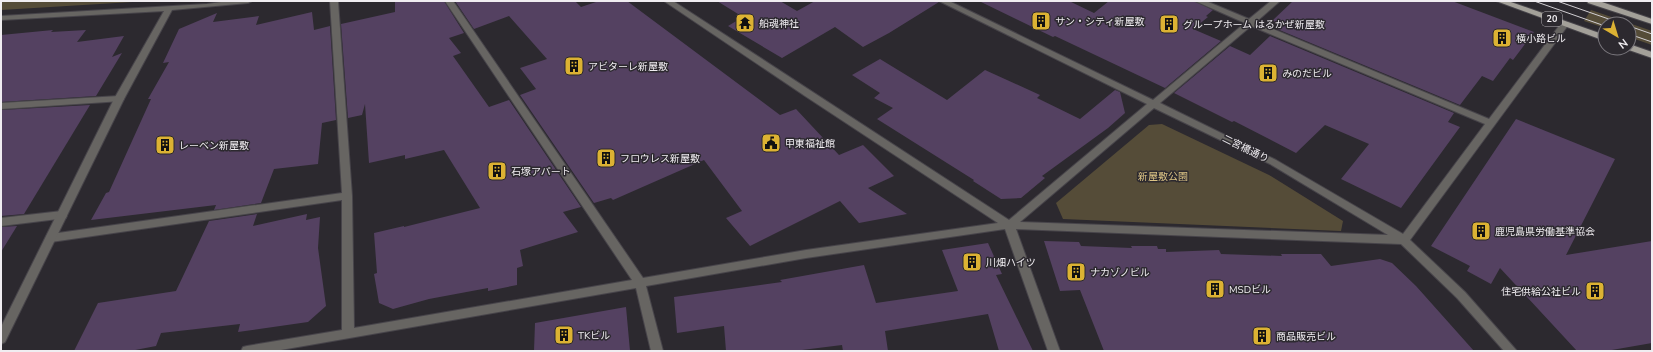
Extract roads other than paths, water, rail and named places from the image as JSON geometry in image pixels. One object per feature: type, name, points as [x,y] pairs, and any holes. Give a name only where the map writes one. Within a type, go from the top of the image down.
[{"type":"main road","name":"20","points":[[1500,1],[1597,35]]},
{"type":"main road","points":[[1591,1],[1652,22]]},
{"type":"main road","points":[[1637,50],[1652,55]]},
{"type":"street","points":[[1,18],[169,9],[248,1]]},
{"type":"street","points":[[334,1],[347,196],[348,333]]},
{"type":"street","points":[[449,1],[640,283],[657,351]]},
{"type":"street","points":[[668,1],[1009,225],[1054,351]]},
{"type":"street","name":"二宮橋通り","points":[[943,1],[1273,162],[1404,240],[1461,295],[1511,351]]},
{"type":"street","points":[[1199,1],[1490,123]]},
{"type":"street","points":[[1009,225],[1249,22],[1276,1]]},
{"type":"street","points":[[1,339],[119,99],[169,9]]},
{"type":"street","points":[[247,351],[806,254],[1009,225],[1404,240],[1565,24]]},
{"type":"street","points":[[1,106],[119,99]]},
{"type":"street","points":[[51,238],[347,196]]},
{"type":"street","points":[[1,222],[62,215]]},
{"type":"tram line","points":[[1534,1],[1597,23]]},
{"type":"tram line","points":[[1557,1],[1600,16]]},
{"type":"tram line","points":[[1637,29],[1652,34]]},
{"type":"tram line","points":[[1637,37],[1652,42]]},
{"type":"place","name":"サン・シティ新屋敷","points":[[1041,21]]},
{"type":"place","name":"船魂神社","points":[[745,23]]},
{"type":"place","name":"グループホーム はるかぜ新屋敷","points":[[1169,24]]},
{"type":"place","name":"横小路ビル","points":[[1502,38]]},
{"type":"place","name":"アビターレ新屋敷","points":[[574,66]]},
{"type":"place","name":"みのだビル","points":[[1268,73]]},
{"type":"place","name":"甲東福祉館","points":[[771,143]]},
{"type":"place","name":"レーベン新屋敷","points":[[165,145]]},
{"type":"place","name":"フロウレス新屋敷","points":[[606,158]]},
{"type":"place","name":"石塚アパート","points":[[497,171]]},
{"type":"place","name":"鹿児島県労働基準協会","points":[[1481,231]]},
{"type":"place","name":"川畑ハイツ","points":[[972,262]]},
{"type":"place","name":"ナカゾノビル","points":[[1076,272]]},
{"type":"place","name":"MSDビル","points":[[1215,289]]},
{"type":"place","name":"住宅供給公社ビル","points":[[1595,291]]},
{"type":"place","name":"TKビル","points":[[564,335]]},
{"type":"place","name":"商品販売ビル","points":[[1262,336]]},
{"type":"park label","name":"新屋敷公園","points":[[1163,176]]}]
